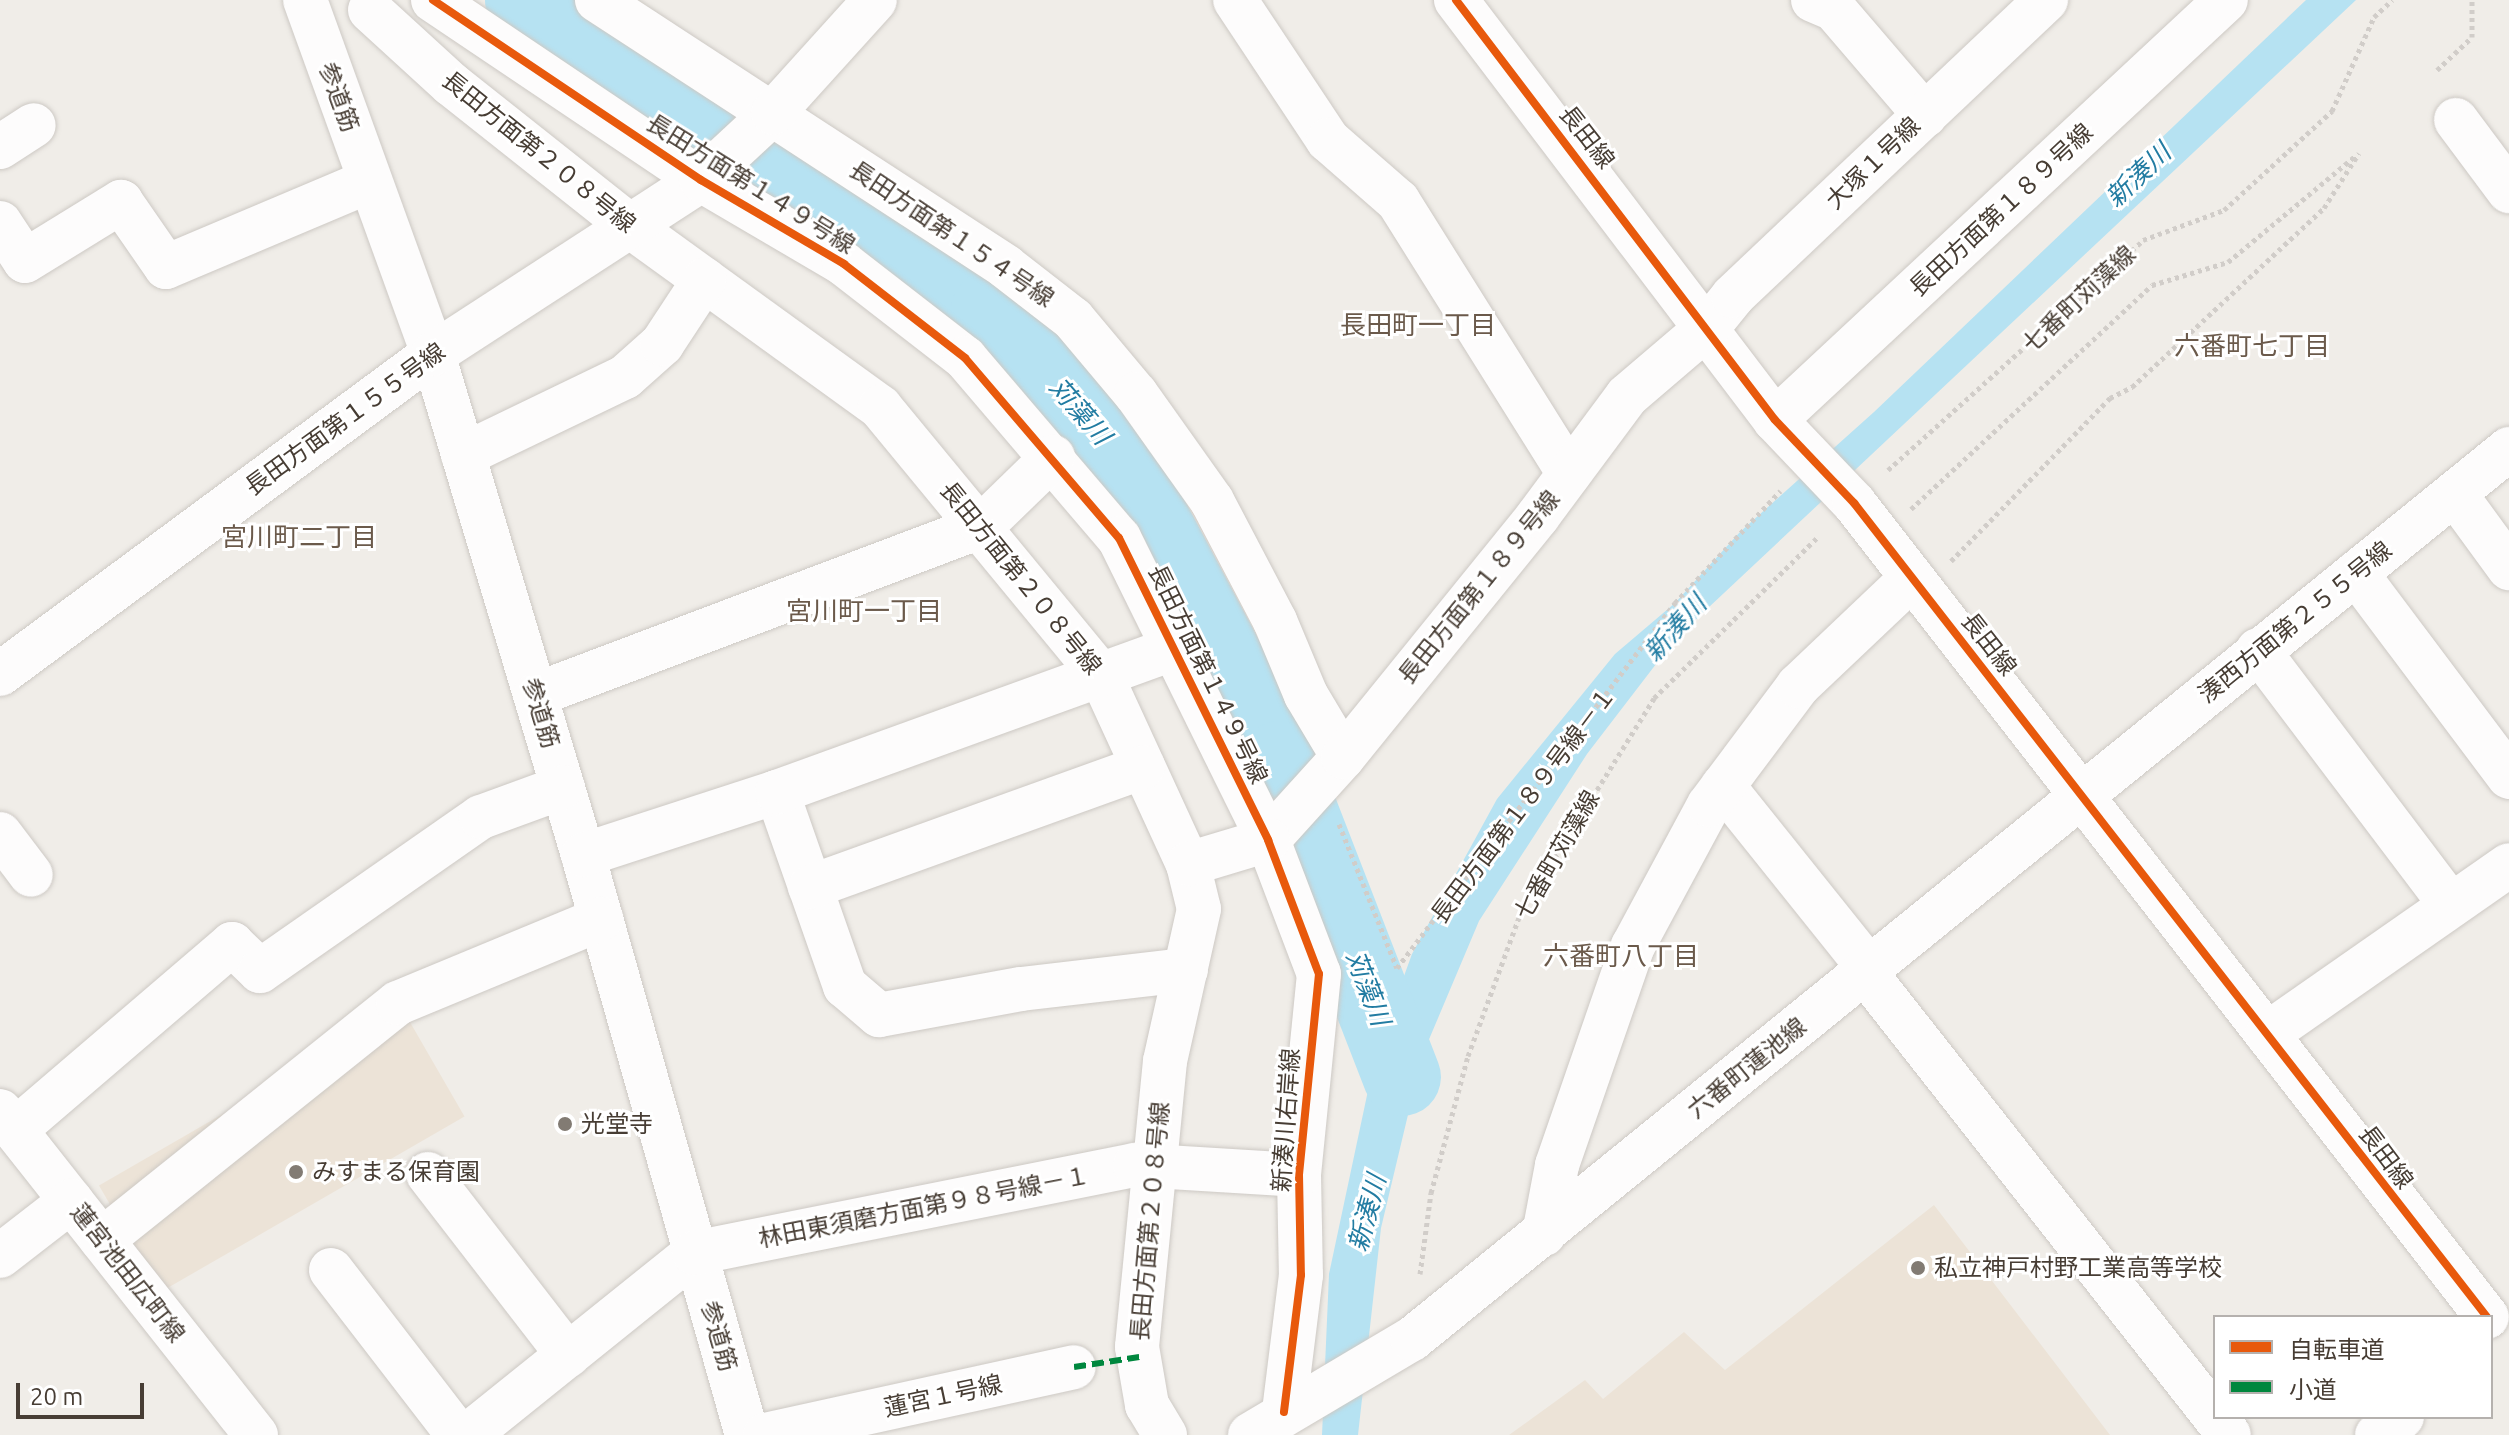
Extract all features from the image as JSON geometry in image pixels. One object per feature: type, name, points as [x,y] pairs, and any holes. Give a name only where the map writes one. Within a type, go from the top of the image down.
[{"type":"street","name":"長田方面第１４９号線","points":[[433,0],[701,180],[844,264],[965,358],[1053,457],[1119,538],[1268,840]]},
{"type":"street","name":"長田方面第１５４号線","points":[[597,0],[1006,267],[1073,319],[1136,394],[1212,501],[1275,621],[1306,695],[1331,771]]},
{"type":"street","points":[[773,113],[875,0]]},
{"type":"street","points":[[1235,0],[1328,140],[1398,201],[1569,474]]},
{"type":"street","name":"長田線","points":[[1456,0],[1709,326],[1775,420],[1854,503],[1928,574],[2080,793],[2482,1315]]},
{"type":"street","name":"大塚１号線","points":[[1709,326],[1733,296],[1925,115],[1834,9],[1813,0]]},
{"type":"street","points":[[1925,115],[2046,0]]},
{"type":"street","name":"長田方面第１８９号線","points":[[1775,420],[2226,0]]},
{"type":"street","points":[[310,14],[385,5]]},
{"type":"street","name":"長田方面第２０８号線","points":[[385,5],[451,84],[630,226],[880,407],[982,526],[1101,675],[1188,864],[1199,909],[1165,1061],[1137,1347],[1147,1405],[1165,1435]]},
{"type":"street","name":"参道筋","points":[[310,14],[433,354],[583,855],[747,1435]]},
{"type":"street","name":"長田方面第１５５号線","points":[[0,674],[433,354],[701,180],[773,113]]},
{"type":"street","points":[[2456,120],[2509,191]]},
{"type":"street","points":[[0,223],[25,261],[121,202],[166,267],[370,181]]},
{"type":"street","points":[[463,455],[625,377],[662,344],[704,280]]},
{"type":"street","name":"長田方面第１８９号線","points":[[1268,840],[1331,771],[1569,474],[1627,396],[1709,326]]},
{"type":"street","name":"湊西方面第２５５号線","points":[[2080,793],[2509,449]]},
{"type":"street","points":[[535,695],[982,526],[1053,457]]},
{"type":"street","points":[[2455,494],[2509,568]]},
{"type":"street","points":[[2356,573],[2509,777]]},
{"type":"street","points":[[1544,1234],[1557,1165],[1633,946],[1723,786],[1798,686],[1928,574]]},
{"type":"street","points":[[583,855],[777,792],[1175,648]]},
{"type":"street","points":[[2258,650],[2451,905]]},
{"type":"street","points":[[810,887],[1143,767]]},
{"type":"street","points":[[1723,786],[2213,1415]]},
{"type":"street","points":[[7,1121],[232,944],[260,971],[481,817],[563,787]]},
{"type":"street","points":[[777,792],[845,986],[879,1015],[1021,989],[1186,970]]},
{"type":"street","name":"六番町蓮池線","points":[[1267,1423],[1412,1339],[2080,793]]},
{"type":"street","points":[[0,834],[31,875]]},
{"type":"street","points":[[1188,864],[1268,840]]},
{"type":"street","name":"新湊川右岸線","points":[[1267,1423],[1301,1275],[1299,1175],[1319,974],[1268,840]]},
{"type":"street","points":[[2267,1034],[2509,865]]},
{"type":"street","points":[[102,1240],[398,1003],[601,919]]},
{"type":"street","name":"蓮宮池田広町線","points":[[7,1121],[256,1435]]},
{"type":"street","name":"林田東須磨方面第９８号線－１","points":[[694,1253],[1135,1165],[1299,1175]]},
{"type":"street","points":[[428,1174],[568,1355]]},
{"type":"street","points":[[0,1256],[71,1201]]},
{"type":"street","points":[[468,1435],[694,1253]]},
{"type":"street","points":[[331,1270],[458,1435]]},
{"type":"street","name":"蓮宮１号線","points":[[765,1435],[1074,1367]]},
{"type":"street","points":[[2217,1419],[2229,1435]]},
{"type":"street","points":[[2377,1435],[2399,1419]]},
{"type":"path","points":[[2437,70],[2472,37],[2472,0]]},
{"type":"path","points":[[1911,509],[2152,285],[2228,262],[2359,153],[2324,208],[2132,387],[2110,398],[1928,574]]},
{"type":"shaded area","name":"みすまる保育園","points":[[403,1010],[464,1117],[161,1292],[99,1186]]},
{"type":"shaded area","name":"私立神戸村野工業高等学校","points":[[1934,1205],[2110,1435],[1509,1435],[1585,1380],[1603,1399],[1684,1332],[1725,1370]]},
{"type":"water","name":"新湊川","points":[[2306,0],[2356,0],[1676,638],[1587,754],[1479,921],[1422,1056],[1381,1228],[1358,1435],[1322,1435],[1329,1274],[1376,1053],[1412,954],[1497,799],[1615,654],[1675,603],[1740,532],[1874,412]]},
{"type":"waterway","name":"苅藻川","points":[[524,0],[990,310],[1108,439],[1279,760],[1402,1077]]},
{"type":"marked path","points":[[1074,1367],[1139,1357]]},
{"type":"cycle path","points":[[433,0],[701,180],[844,264],[965,358],[1119,538],[1268,840],[1319,974],[1299,1175],[1301,1275],[1284,1412]]},
{"type":"cycle path","points":[[1456,0],[1775,420],[1854,503],[2485,1315]]},
{"type":"place","name":"光堂寺","points":[[565,1124]]},
{"type":"place","name":"みすまる保育園","points":[[296,1172]]},
{"type":"place","name":"私立神戸村野工業高等学校","points":[[1918,1268]]},
{"type":"district","name":"長田町一丁目","points":[[1418,325]]},
{"type":"district","name":"六番町七丁目","points":[[2252,346]]},
{"type":"district","name":"宮川町二丁目","points":[[299,537]]},
{"type":"district","name":"宮川町一丁目","points":[[864,611]]},
{"type":"district","name":"六番町八丁目","points":[[1621,956]]}]
